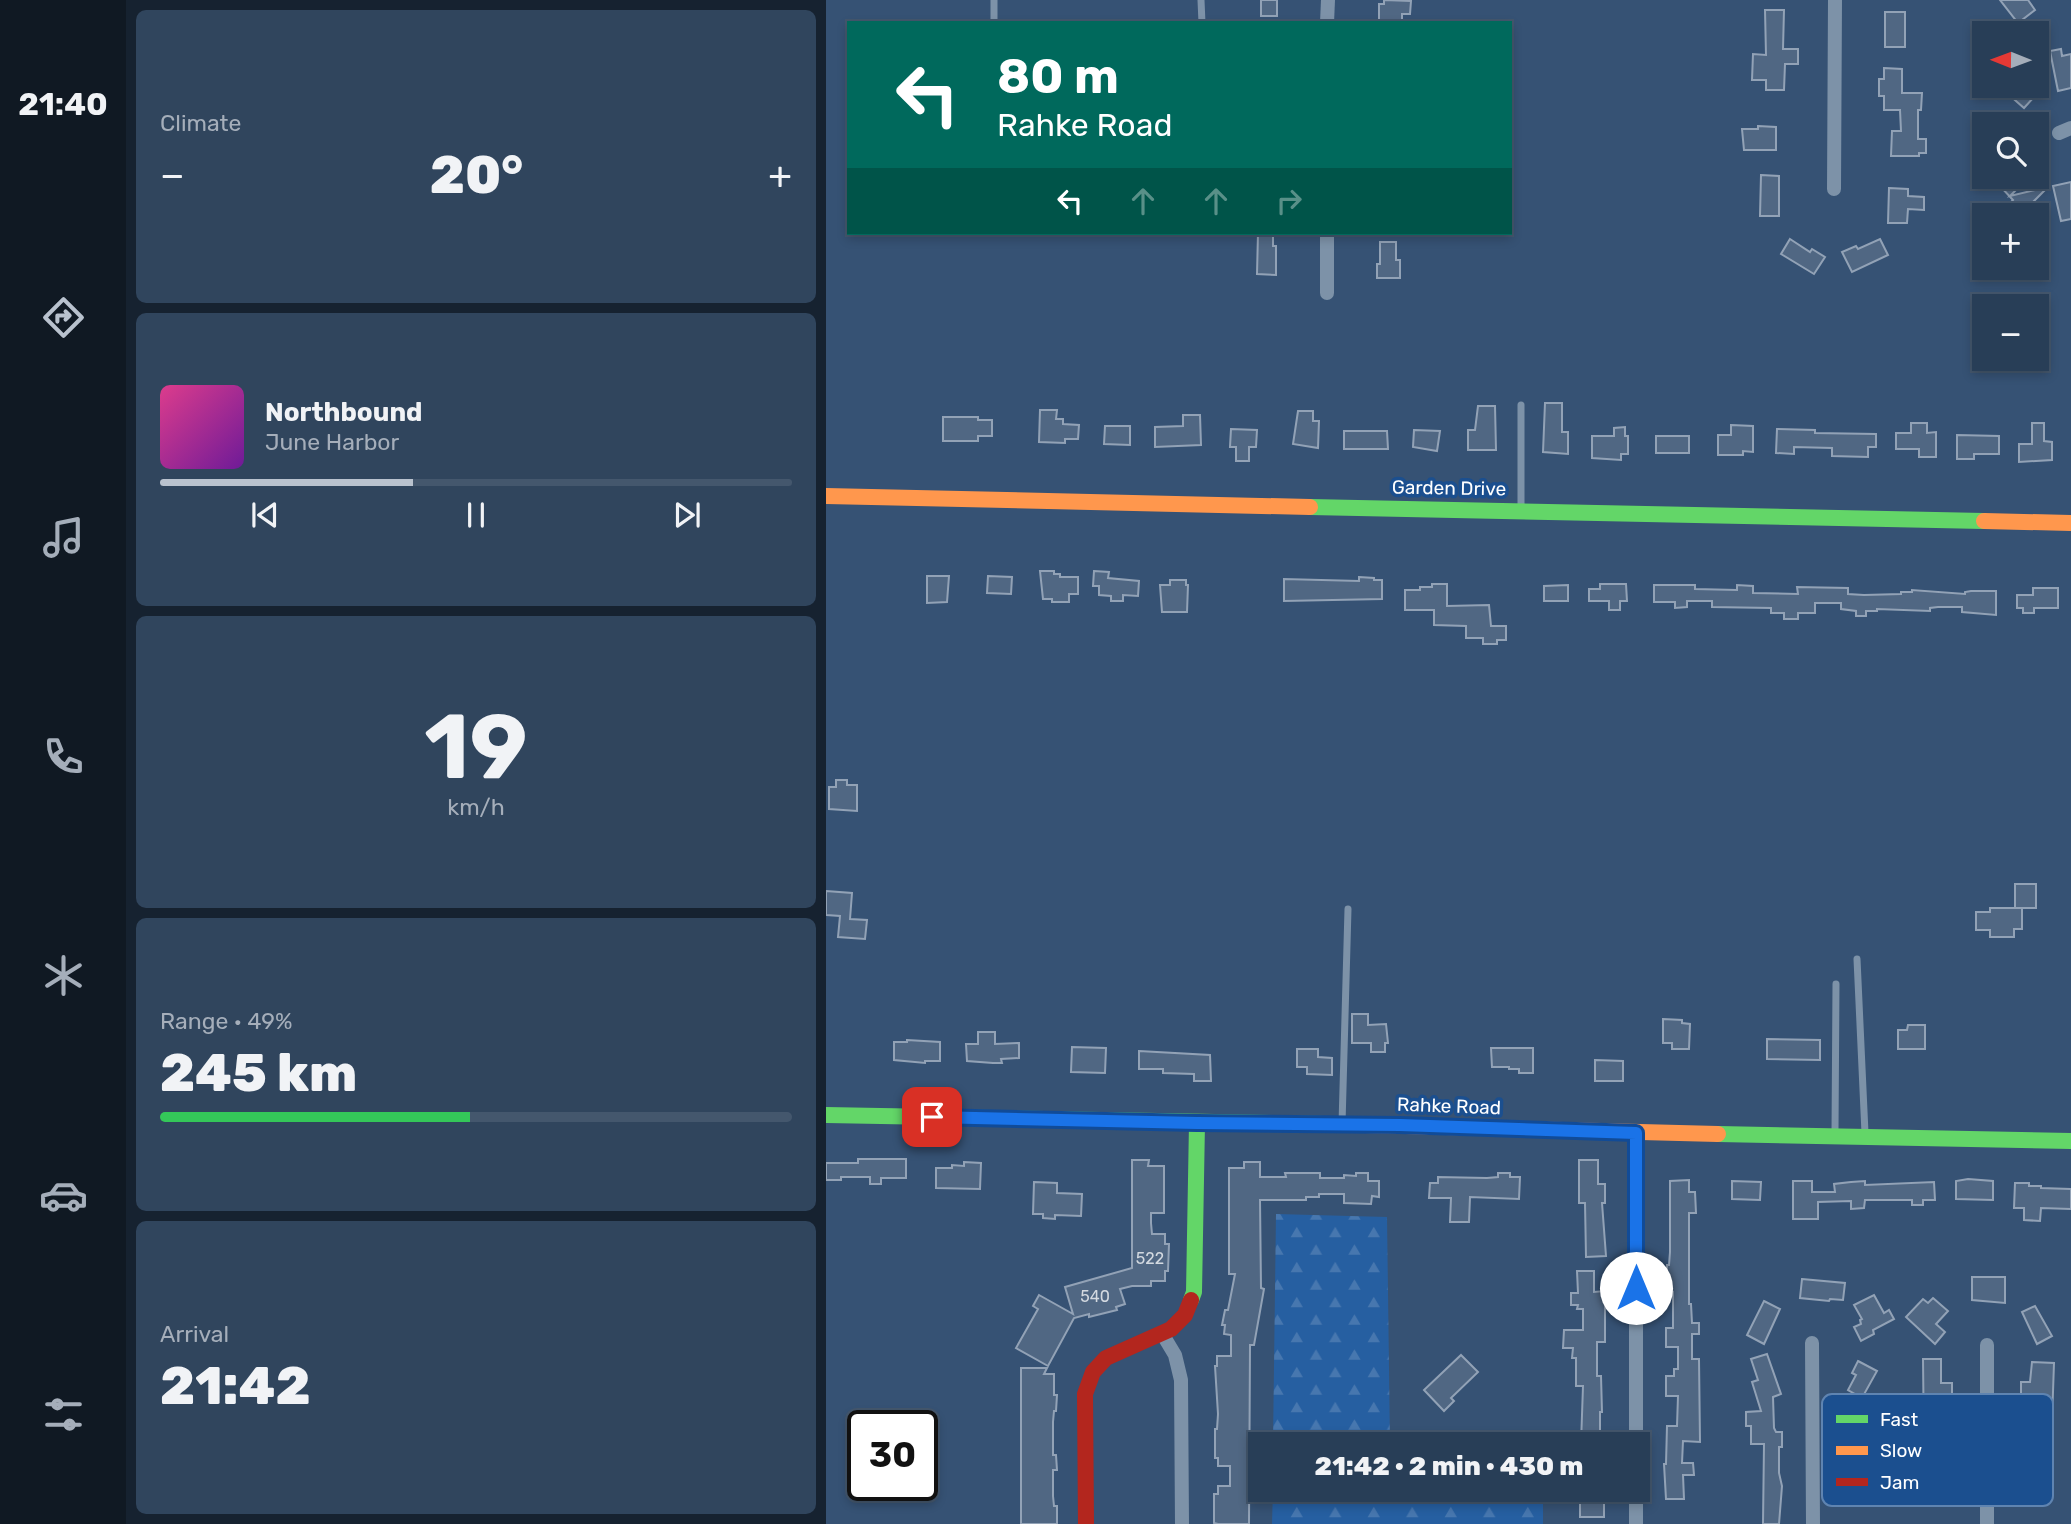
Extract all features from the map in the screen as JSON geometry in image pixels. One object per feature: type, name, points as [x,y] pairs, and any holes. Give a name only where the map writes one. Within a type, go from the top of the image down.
[{"type":"street","points":[[1327,21],[1328,0]]},
{"type":"street","points":[[1834,189],[1835,0]]},
{"type":"street","points":[[1327,235],[1327,293]]},
{"type":"street","name":"Garden Drive","points":[[826,496],[2071,523]]},
{"type":"street","name":"Rahke Road","points":[[826,1115],[2071,1141]]},
{"type":"street","points":[[1086,1524],[1085,1394],[1090,1379],[1098,1366],[1115,1352],[1163,1335],[1184,1317],[1194,1292],[1197,1123]]},
{"type":"street","points":[[1636,1133],[1636,1432]]},
{"type":"street","points":[[1163,1335],[1175,1355],[1181,1380],[1182,1524]]},
{"type":"street","points":[[1812,1343],[1812,1524]]},
{"type":"street","points":[[1987,1346],[1987,1394]]},
{"type":"street","points":[[1636,1502],[1636,1524]]},
{"type":"street","points":[[1987,1506],[1987,1524]]},
{"type":"lane","points":[[993,21],[994,0]]},
{"type":"lane","points":[[1201,0],[1202,21]]},
{"type":"lane","points":[[1521,405],[1521,511]]},
{"type":"lane","points":[[1342,1124],[1348,909]]},
{"type":"lane","points":[[1857,959],[1865,1137]]},
{"type":"lane","points":[[1835,1137],[1836,984]]},
{"type":"green space","points":[[1276,1214],[1387,1217],[1390,1432],[1273,1432]]},
{"type":"green space","points":[[1273,1502],[1543,1504],[1543,1524],[1272,1524]]},
{"type":"building","points":[[1261,0],[1277,0],[1277,16],[1261,16]]},
{"type":"building","points":[[1384,0],[1411,1],[1410,14],[1402,14],[1402,21],[1379,21],[1379,4],[1384,4]]},
{"type":"building","points":[[2000,0],[2028,0],[2035,10],[2021,21],[2016,21]]},
{"type":"building","points":[[1765,10],[1784,10],[1783,49],[1798,49],[1798,64],[1785,64],[1784,90],[1766,90],[1766,80],[1752,80],[1753,54],[1766,55]]},
{"type":"building","points":[[1885,12],[1905,12],[1905,47],[1885,47]]},
{"type":"building","points":[[2061,49],[2062,56],[2071,54],[2071,88],[2058,91],[2050,51]]},
{"type":"building","points":[[1884,68],[1902,69],[1902,93],[1922,93],[1921,110],[1918,110],[1918,139],[1926,139],[1926,153],[1919,153],[1919,156],[1891,156],[1892,131],[1901,131],[1900,110],[1884,110],[1884,96],[1879,96],[1879,79],[1884,79]]},
{"type":"building","points":[[2013,98],[2033,98],[2024,108]]},
{"type":"building","points":[[1758,126],[1776,127],[1776,150],[1744,150],[1742,129],[1758,129]]},
{"type":"building","points":[[1761,175],[1779,176],[1779,216],[1760,216]]},
{"type":"building","points":[[2071,182],[2071,219],[2061,221],[2053,186]]},
{"type":"building","points":[[1889,188],[1908,189],[1908,196],[1924,197],[1924,210],[1908,209],[1907,223],[1888,223]]},
{"type":"building","points":[[2003,189],[2017,189],[2010,196],[2046,189],[2032,203],[2012,203],[2013,200]]},
{"type":"building","points":[[1258,235],[1273,235],[1273,246],[1276,246],[1276,275],[1257,274]]},
{"type":"building","points":[[1790,239],[1810,252],[1812,249],[1825,257],[1814,274],[1781,254]]},
{"type":"building","points":[[1880,239],[1888,255],[1852,272],[1842,252],[1856,246],[1858,249]]},
{"type":"building","points":[[1380,242],[1396,242],[1400,278],[1377,278]]},
{"type":"building","points":[[1545,403],[1562,403],[1562,432],[1568,432],[1568,454],[1543,452]]},
{"type":"building","points":[[1478,406],[1495,406],[1496,450],[1468,450],[1468,430],[1475,430]]},
{"type":"building","points":[[1040,410],[1057,410],[1056,419],[1063,419],[1063,424],[1079,425],[1078,439],[1065,439],[1065,443],[1039,442]]},
{"type":"building","points":[[1298,411],[1313,411],[1313,421],[1319,421],[1318,448],[1293,444]]},
{"type":"building","points":[[1183,415],[1200,415],[1201,445],[1155,447],[1155,427],[1183,426]]},
{"type":"building","points":[[943,417],[978,417],[978,420],[992,420],[992,436],[978,436],[978,441],[943,441]]},
{"type":"building","points":[[1911,423],[1927,423],[1927,433],[1936,432],[1936,457],[1919,457],[1919,449],[1896,449],[1896,433],[1911,433]]},
{"type":"building","points":[[2032,423],[2044,423],[2044,441],[2052,442],[2052,460],[2019,462],[2019,444],[2032,444]]},
{"type":"building","points":[[1731,425],[1753,426],[1753,452],[1743,451],[1743,455],[1718,455],[1718,435],[1731,435]]},
{"type":"building","points":[[1105,426],[1130,426],[1130,445],[1104,444]]},
{"type":"building","points":[[1625,427],[1628,454],[1621,454],[1621,460],[1592,458],[1592,436],[1614,436],[1614,428]]},
{"type":"building","points":[[1231,429],[1257,430],[1256,447],[1249,447],[1249,461],[1236,461],[1236,447],[1230,447]]},
{"type":"building","points":[[1777,429],[1876,434],[1876,447],[1868,447],[1868,457],[1832,456],[1832,448],[1794,447],[1794,454],[1776,453]]},
{"type":"building","points":[[1414,430],[1440,431],[1437,451],[1413,447]]},
{"type":"building","points":[[1344,431],[1387,431],[1388,449],[1344,449]]},
{"type":"building","points":[[1957,435],[1999,436],[1999,454],[1974,454],[1974,459],[1957,459]]},
{"type":"building","points":[[1656,436],[1689,436],[1689,453],[1656,453]]},
{"type":"building","points":[[1040,571],[1054,571],[1054,574],[1060,574],[1060,577],[1078,577],[1078,594],[1069,594],[1069,602],[1043,599]]},
{"type":"building","points":[[1094,571],[1109,572],[1108,578],[1139,581],[1138,596],[1123,595],[1123,601],[1111,601],[1111,596],[1099,595],[1099,586],[1093,586]]},
{"type":"building","points":[[927,576],[949,576],[947,602],[927,603]]},
{"type":"building","points":[[988,576],[1012,577],[1011,594],[987,593]]},
{"type":"building","points":[[1359,577],[1382,580],[1382,599],[1284,601],[1284,579],[1359,581]]},
{"type":"building","points":[[1170,580],[1186,580],[1187,612],[1162,612],[1160,585],[1170,585]]},
{"type":"building","points":[[1432,584],[1447,584],[1447,606],[1489,605],[1491,626],[1506,626],[1506,640],[1497,640],[1497,644],[1483,644],[1483,638],[1466,638],[1466,626],[1434,625],[1434,610],[1405,610],[1405,590],[1420,590],[1420,587],[1432,587]]},
{"type":"building","points":[[1600,584],[1626,584],[1627,601],[1620,601],[1620,610],[1609,610],[1609,601],[1589,601],[1589,589],[1600,589]]},
{"type":"building","points":[[1568,585],[1568,601],[1544,601],[1544,586]]},
{"type":"building","points":[[1654,585],[1695,585],[1695,589],[1737,590],[1737,585],[1753,586],[1753,593],[1798,594],[1797,587],[1848,588],[1848,594],[1864,595],[1901,594],[1912,590],[1965,594],[1971,591],[1996,591],[1996,615],[1962,612],[1962,607],[1938,607],[1930,608],[1930,611],[1877,609],[1866,611],[1866,616],[1856,616],[1856,611],[1841,609],[1841,603],[1815,603],[1815,613],[1798,613],[1798,619],[1784,619],[1784,613],[1771,613],[1771,608],[1712,607],[1712,601],[1687,601],[1687,607],[1675,608],[1675,602],[1654,602]]},
{"type":"building","points":[[2033,588],[2058,588],[2058,608],[2034,608],[2034,613],[2023,613],[2023,608],[2017,608],[2017,595],[2033,595]]},
{"type":"building","points":[[836,780],[847,780],[847,785],[857,785],[857,811],[829,809],[829,787],[836,787]]},
{"type":"building","points":[[2015,884],[2036,884],[2036,908],[2015,908]]},
{"type":"building","points":[[826,891],[852,893],[850,919],[867,920],[865,939],[838,937],[840,916],[826,915]]},
{"type":"building","points":[[1990,908],[2022,908],[2022,929],[2014,929],[2014,937],[1990,937],[1990,930],[1976,930],[1976,912],[1990,912]]},
{"type":"building","points":[[1352,1014],[1368,1014],[1368,1025],[1386,1024],[1388,1043],[1385,1043],[1385,1052],[1371,1052],[1371,1043],[1352,1043]]},
{"type":"building","points":[[1663,1019],[1682,1020],[1682,1023],[1690,1024],[1689,1049],[1672,1049],[1672,1043],[1663,1043]]},
{"type":"building","points":[[1908,1025],[1925,1025],[1925,1049],[1898,1049],[1898,1030],[1907,1030]]},
{"type":"building","points":[[978,1032],[995,1032],[995,1044],[1019,1043],[1019,1058],[1001,1059],[1002,1063],[967,1061],[966,1044],[978,1044]]},
{"type":"building","points":[[1767,1039],[1820,1040],[1820,1060],[1767,1059]]},
{"type":"building","points":[[894,1042],[940,1042],[940,1061],[925,1063],[894,1060]]},
{"type":"building","points":[[1072,1047],[1106,1048],[1105,1073],[1071,1072]]},
{"type":"building","points":[[1491,1048],[1533,1048],[1533,1073],[1519,1073],[1519,1069],[1509,1067],[1492,1067]]},
{"type":"building","points":[[1297,1049],[1318,1049],[1318,1057],[1332,1058],[1332,1075],[1307,1074],[1307,1067],[1297,1067]]},
{"type":"building","points":[[1139,1051],[1210,1055],[1211,1081],[1194,1081],[1194,1074],[1163,1073],[1163,1069],[1139,1069]]},
{"type":"building","points":[[1595,1060],[1623,1061],[1623,1081],[1595,1081]]},
{"type":"building","points":[[858,1159],[906,1159],[906,1178],[881,1178],[881,1184],[870,1184],[870,1177],[826,1180],[826,1163],[858,1163]]},
{"type":"building","points":[[1132,1160],[1149,1160],[1148,1166],[1164,1166],[1164,1213],[1151,1213],[1151,1223],[1152,1234],[1165,1234],[1165,1244],[1169,1244],[1165,1281],[1151,1281],[1151,1286],[1120,1289],[1125,1304],[1116,1307],[1117,1310],[1074,1318],[1048,1366],[1016,1348],[1038,1309],[1033,1306],[1039,1295],[1073,1314],[1065,1287],[1132,1268]]},
{"type":"building","points":[[1579,1160],[1598,1160],[1598,1184],[1605,1184],[1605,1203],[1602,1203],[1606,1256],[1586,1257],[1585,1203],[1579,1203]]},
{"type":"building","points":[[964,1162],[981,1163],[980,1189],[936,1188],[936,1168],[964,1166]]},
{"type":"building","points":[[1244,1162],[1260,1162],[1260,1177],[1286,1177],[1285,1173],[1320,1173],[1320,1178],[1344,1178],[1344,1175],[1368,1173],[1368,1181],[1379,1181],[1379,1197],[1372,1196],[1371,1204],[1344,1203],[1344,1194],[1319,1194],[1319,1197],[1306,1197],[1306,1200],[1260,1200],[1261,1288],[1264,1289],[1254,1345],[1250,1345],[1249,1524],[1218,1524],[1214,1523],[1214,1494],[1218,1494],[1218,1486],[1230,1486],[1230,1466],[1218,1466],[1218,1458],[1215,1458],[1218,1414],[1215,1366],[1217,1356],[1231,1356],[1231,1335],[1224,1334],[1225,1325],[1222,1325],[1225,1310],[1228,1310],[1235,1274],[1229,1274],[1229,1168],[1244,1168]]},
{"type":"building","points":[[1498,1173],[1510,1173],[1510,1177],[1520,1177],[1519,1199],[1470,1197],[1469,1222],[1450,1222],[1451,1198],[1429,1198],[1430,1183],[1438,1183],[1438,1177],[1487,1178],[1498,1177]]},
{"type":"building","points":[[1689,1180],[1689,1192],[1695,1192],[1696,1213],[1689,1213],[1689,1304],[1692,1323],[1699,1323],[1699,1334],[1692,1334],[1692,1359],[1699,1359],[1700,1442],[1683,1441],[1682,1463],[1693,1463],[1694,1475],[1683,1475],[1684,1499],[1666,1499],[1664,1464],[1667,1426],[1677,1426],[1678,1396],[1666,1396],[1666,1376],[1674,1376],[1674,1369],[1678,1369],[1678,1347],[1666,1347],[1666,1328],[1673,1328],[1673,1292],[1667,1293],[1670,1181]]},
{"type":"building","points":[[1732,1181],[1761,1182],[1760,1200],[1732,1199]]},
{"type":"building","points":[[1793,1181],[1812,1181],[1812,1192],[1835,1192],[1834,1184],[1851,1182],[1865,1181],[1865,1185],[1934,1182],[1935,1200],[1923,1200],[1923,1205],[1912,1205],[1912,1200],[1865,1200],[1864,1208],[1851,1209],[1851,1201],[1818,1202],[1818,1219],[1793,1219]]},
{"type":"building","points":[[1956,1181],[1993,1181],[1993,1200],[1956,1199]]},
{"type":"building","points":[[1034,1182],[1057,1183],[1057,1193],[1082,1194],[1081,1216],[1055,1215],[1055,1219],[1043,1218],[1043,1214],[1033,1214]]},
{"type":"building","points":[[2015,1183],[2029,1183],[2029,1186],[2041,1188],[2071,1189],[2071,1209],[2041,1208],[2040,1221],[2024,1220],[2024,1208],[2014,1208]]},
{"type":"building","points":[[1577,1271],[1594,1271],[1594,1292],[1605,1291],[1605,1342],[1597,1342],[1597,1376],[1601,1376],[1600,1432],[1581,1432],[1583,1386],[1576,1386],[1576,1358],[1572,1358],[1573,1348],[1563,1348],[1564,1330],[1583,1330],[1583,1309],[1577,1309],[1578,1305],[1571,1305],[1571,1293],[1578,1293]]},
{"type":"building","points":[[1972,1277],[2005,1277],[2005,1303],[1972,1300]]},
{"type":"building","points":[[1802,1279],[1845,1283],[1843,1300],[1800,1298]]},
{"type":"building","points":[[1874,1295],[1884,1313],[1889,1310],[1894,1319],[1873,1330],[1874,1334],[1861,1341],[1854,1327],[1861,1324],[1862,1319],[1854,1305]]},
{"type":"building","points":[[1933,1298],[1948,1311],[1936,1324],[1945,1332],[1935,1344],[1906,1317],[1923,1299],[1928,1303]]},
{"type":"building","points":[[1764,1301],[1780,1309],[1764,1344],[1747,1335]]},
{"type":"building","points":[[2035,1306],[2052,1336],[2037,1344],[2022,1312]]},
{"type":"building","points":[[1767,1354],[1781,1394],[1773,1397],[1774,1428],[1776,1432],[1782,1432],[1782,1447],[1779,1447],[1782,1486],[1779,1524],[1763,1524],[1764,1444],[1751,1444],[1751,1426],[1746,1426],[1746,1412],[1761,1411],[1752,1382],[1758,1380],[1751,1359]]},
{"type":"building","points":[[1461,1355],[1478,1372],[1451,1398],[1454,1401],[1444,1411],[1424,1390]]},
{"type":"building","points":[[1923,1359],[1941,1359],[1941,1383],[1952,1383],[1952,1394],[1923,1394]]},
{"type":"building","points":[[1858,1361],[1877,1371],[1864,1394],[1855,1394],[1848,1390],[1856,1375],[1852,1373]]},
{"type":"building","points":[[2032,1362],[2054,1363],[2053,1394],[2021,1394],[2021,1382],[2030,1382]]},
{"type":"building","points":[[1021,1368],[1047,1368],[1044,1374],[1054,1374],[1054,1395],[1057,1395],[1053,1422],[1053,1455],[1056,1455],[1057,1470],[1053,1470],[1053,1496],[1054,1506],[1057,1506],[1057,1524],[1021,1524]]},
{"type":"building","points":[[1580,1502],[1604,1502],[1604,1517],[1580,1517]]},
{"type":"traffic: fast","points":[[1310,507],[1984,521]]},
{"type":"traffic: fast","points":[[826,1115],[1325,1124]]},
{"type":"traffic: fast","points":[[1191,1300],[1194,1292],[1197,1123]]},
{"type":"traffic: fast","points":[[1718,1134],[2071,1141]]},
{"type":"traffic: slow","points":[[826,496],[1310,507]]},
{"type":"traffic: slow","points":[[1984,521],[2071,523]]},
{"type":"traffic: slow","points":[[1325,1124],[1718,1134]]},
{"type":"traffic: jam","points":[[1086,1524],[1085,1394],[1093,1372],[1106,1358],[1171,1329],[1185,1315],[1191,1300]]},
{"type":"route","points":[[932,1117],[1400,1125],[1636,1133],[1636,1288]]}]
